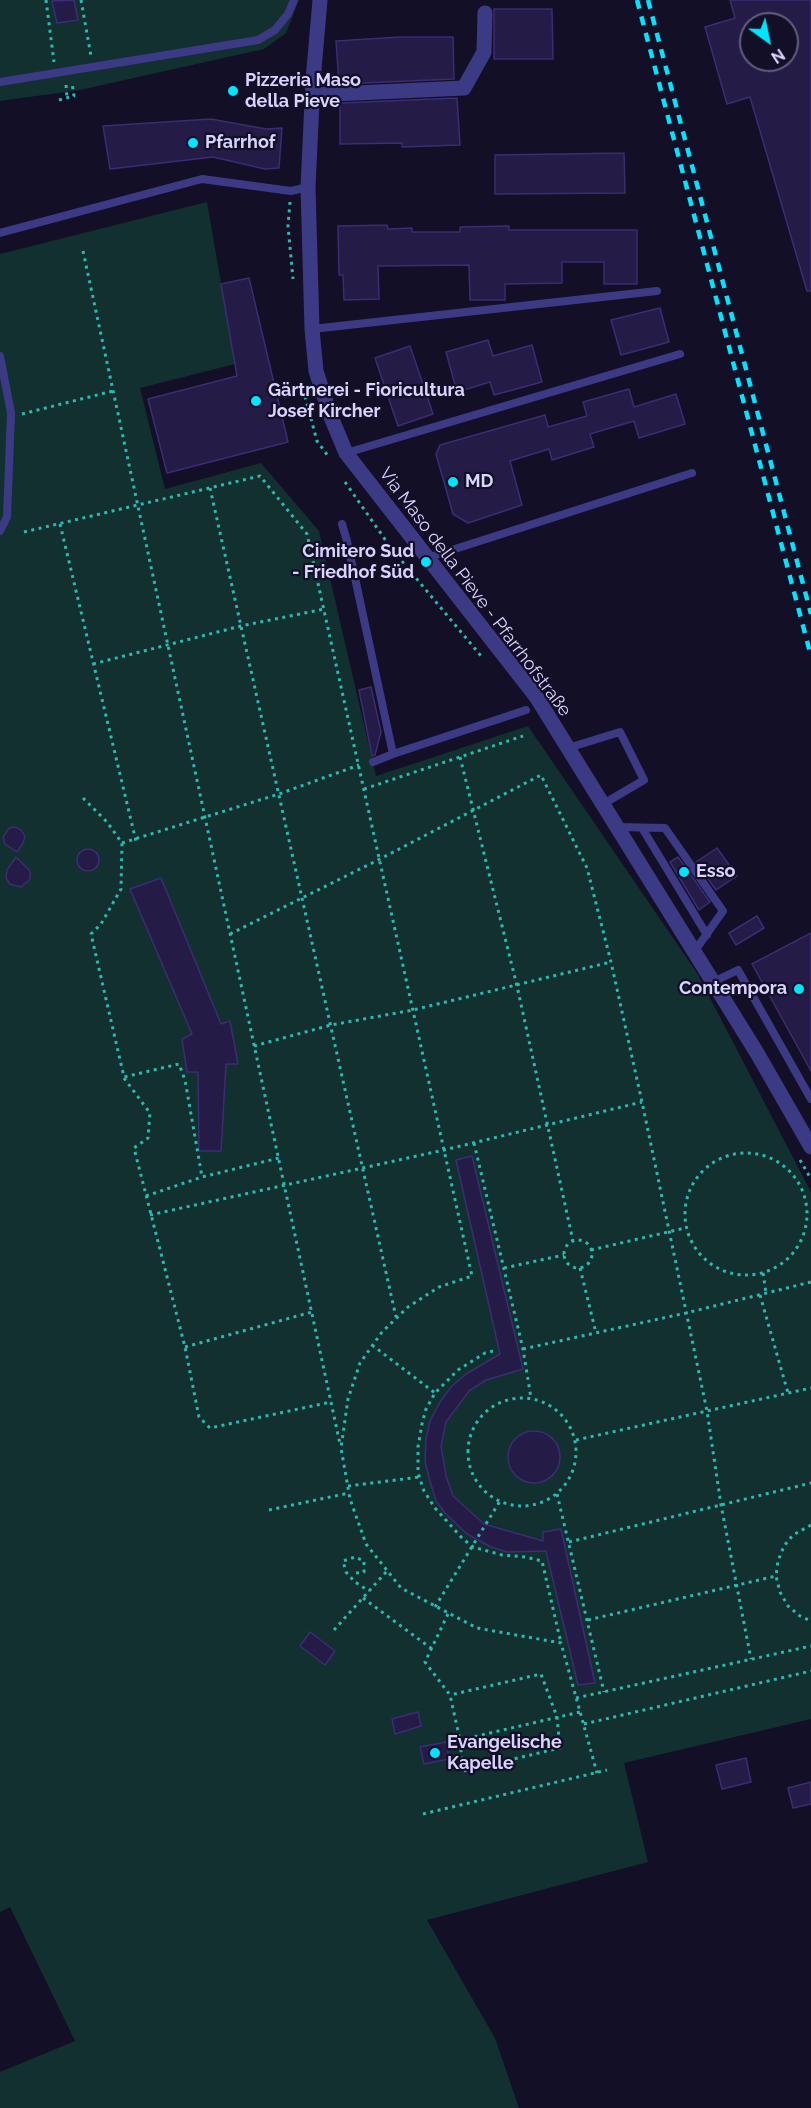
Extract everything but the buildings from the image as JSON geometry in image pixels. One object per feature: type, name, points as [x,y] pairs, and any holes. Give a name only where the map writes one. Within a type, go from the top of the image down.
[{"type":"street","name":"Via Maso della Pieve - Pfarrhofstraße","points":[[320,0],[312,95],[308,187],[312,329],[316,370],[331,417],[346,453],[537,698],[757,1053],[811,1147]]},
{"type":"street","points":[[312,95],[464,88],[484,52],[485,14]]},
{"type":"lane","points":[[0,82],[258,40],[275,30],[288,15],[294,0]]},
{"type":"lane","points":[[0,233],[202,179],[291,191],[308,187]]},
{"type":"lane","points":[[312,329],[657,291]]},
{"type":"lane","points":[[346,453],[680,354]]},
{"type":"lane","points":[[0,356],[11,413],[7,517],[0,531]]},
{"type":"lane","points":[[427,558],[692,472]]},
{"type":"lane","points":[[342,524],[393,754]]},
{"type":"lane","points":[[373,762],[526,710]]},
{"type":"lane","points":[[568,748],[620,732],[644,780],[603,804]]},
{"type":"lane","points":[[617,827],[665,828],[723,911],[694,952]]},
{"type":"lane","points":[[642,828],[707,934]]},
{"type":"lane","points":[[713,982],[738,970],[811,1099]]},
{"type":"path","points":[[46,0],[56,73]]},
{"type":"path","points":[[81,0],[93,67]]},
{"type":"path","points":[[59,100],[74,96]]},
{"type":"path","points":[[82,251],[285,1185],[349,1493],[366,1544],[401,1588],[435,1608],[477,1628],[561,1643]]},
{"type":"path","points":[[22,414],[113,391]]},
{"type":"path","points":[[24,532],[260,476],[307,534],[472,1276],[439,1287],[408,1307],[382,1332],[360,1363],[348,1399],[341,1448]]},
{"type":"path","points":[[210,488],[396,1318]]},
{"type":"path","points":[[60,524],[135,841]]},
{"type":"path","points":[[93,664],[241,626],[324,609]]},
{"type":"path","points":[[364,789],[523,736]]},
{"type":"path","points":[[460,757],[518,986],[573,1241]]},
{"type":"path","points":[[122,843],[135,841],[373,762]]},
{"type":"path","points":[[230,933],[380,859],[541,775],[587,868],[610,962],[642,1102],[706,1411],[721,1505],[752,1659]]},
{"type":"path","points":[[83,798],[107,822],[122,843],[121,889],[101,924],[91,934],[124,1077],[150,1113],[148,1138],[134,1148],[185,1347],[199,1417],[210,1428],[331,1402]]},
{"type":"path","points":[[254,1046],[331,1025],[413,1010],[610,962]]},
{"type":"path","points":[[124,1077],[179,1064],[185,1080],[202,1177]]},
{"type":"path","points":[[150,1215],[363,1169],[642,1102]]},
{"type":"path","points":[[474,1143],[523,1349],[531,1398]]},
{"type":"path","points":[[736,1152],[756,1153],[776,1159],[792,1172],[803,1190],[808,1210],[805,1231],[796,1249],[782,1264],[763,1273],[743,1276],[723,1271],[706,1261],[693,1246],[685,1228],[684,1208],[689,1188],[700,1172],[716,1159],[736,1152]]},
{"type":"path","points":[[146,1196],[202,1177],[279,1158]]},
{"type":"path","points":[[591,1250],[685,1228]]},
{"type":"path","points":[[573,1241],[586,1243],[591,1250],[592,1255],[588,1263],[580,1268],[571,1266],[565,1260],[566,1246],[573,1241]]},
{"type":"path","points":[[504,1268],[564,1255]]},
{"type":"path","points":[[580,1268],[596,1333]]},
{"type":"path","points":[[763,1273],[766,1293]]},
{"type":"path","points":[[523,1349],[686,1313],[811,1282]]},
{"type":"path","points":[[760,1295],[788,1393]]},
{"type":"path","points":[[185,1347],[312,1312]]},
{"type":"path","points":[[372,1346],[435,1394]]},
{"type":"path","points":[[493,1351],[485,1353],[458,1370],[435,1394],[426,1409],[418,1448],[420,1477],[424,1491],[435,1508],[473,1547],[502,1555],[542,1561],[561,1643],[597,1773]]},
{"type":"path","points":[[576,1440],[811,1388]]},
{"type":"path","points":[[513,1398],[531,1398],[546,1403],[560,1412],[570,1425],[576,1440],[577,1455],[574,1470],[567,1483],[557,1494],[544,1502],[530,1506],[515,1506],[500,1502],[486,1492],[475,1479],[469,1462],[468,1445],[473,1429],[483,1414],[497,1404],[513,1398]]},
{"type":"path","points":[[348,1486],[420,1477]]},
{"type":"path","points":[[569,1542],[811,1483]]},
{"type":"path","points":[[269,1510],[349,1493]]},
{"type":"path","points":[[557,1494],[604,1692]]},
{"type":"path","points":[[435,1608],[500,1502]]},
{"type":"path","points":[[811,1525],[793,1535],[783,1546],[777,1561],[776,1576],[780,1592],[788,1606],[800,1616],[811,1621]]},
{"type":"path","points":[[356,1573],[364,1572],[364,1562],[355,1557],[343,1561],[346,1572],[355,1582],[369,1591]]},
{"type":"path","points":[[334,1630],[387,1571]]},
{"type":"path","points":[[588,1620],[776,1576]]},
{"type":"path","points":[[363,1598],[432,1649]]},
{"type":"path","points":[[448,1614],[425,1662],[450,1695],[460,1740],[463,1771],[560,1748],[557,1717],[541,1674],[450,1695]]},
{"type":"path","points":[[576,1698],[811,1646]]},
{"type":"path","points":[[584,1724],[811,1671]]},
{"type":"path","points":[[460,1740],[580,1712]]},
{"type":"path","points":[[423,1814],[607,1770]]},
{"type":"green space","points":[[0,0],[299,0],[286,33],[264,49],[80,90],[0,101]]},
{"type":"green space","points":[[207,202],[235,364],[140,388],[165,489],[261,463],[319,531],[376,776],[528,726],[697,973],[811,1192],[811,1719],[624,1763],[648,1862],[427,1920],[495,2038],[519,2108],[0,2108],[0,2072],[75,2041],[10,1907],[0,1912],[0,254]]},
{"type":"railway","points":[[637,0],[811,656]]},
{"type":"railway","points":[[648,0],[811,614]]},
{"type":"place","name":"Pizzeria Maso della Pieve","points":[[233,91]]},
{"type":"place","name":"Pfarrhof","points":[[193,143]]},
{"type":"place","name":"Gärtnerei - Fioricultura Josef Kircher","points":[[256,401]]},
{"type":"place","name":"MD","points":[[453,482]]},
{"type":"place","name":"Cimitero Sud - Friedhof Süd","points":[[426,562]]},
{"type":"place","name":"Esso","points":[[684,872]]},
{"type":"place","name":"Contempora","points":[[799,989]]},
{"type":"place","name":"Evangelische Kapelle","points":[[435,1753]]}]
